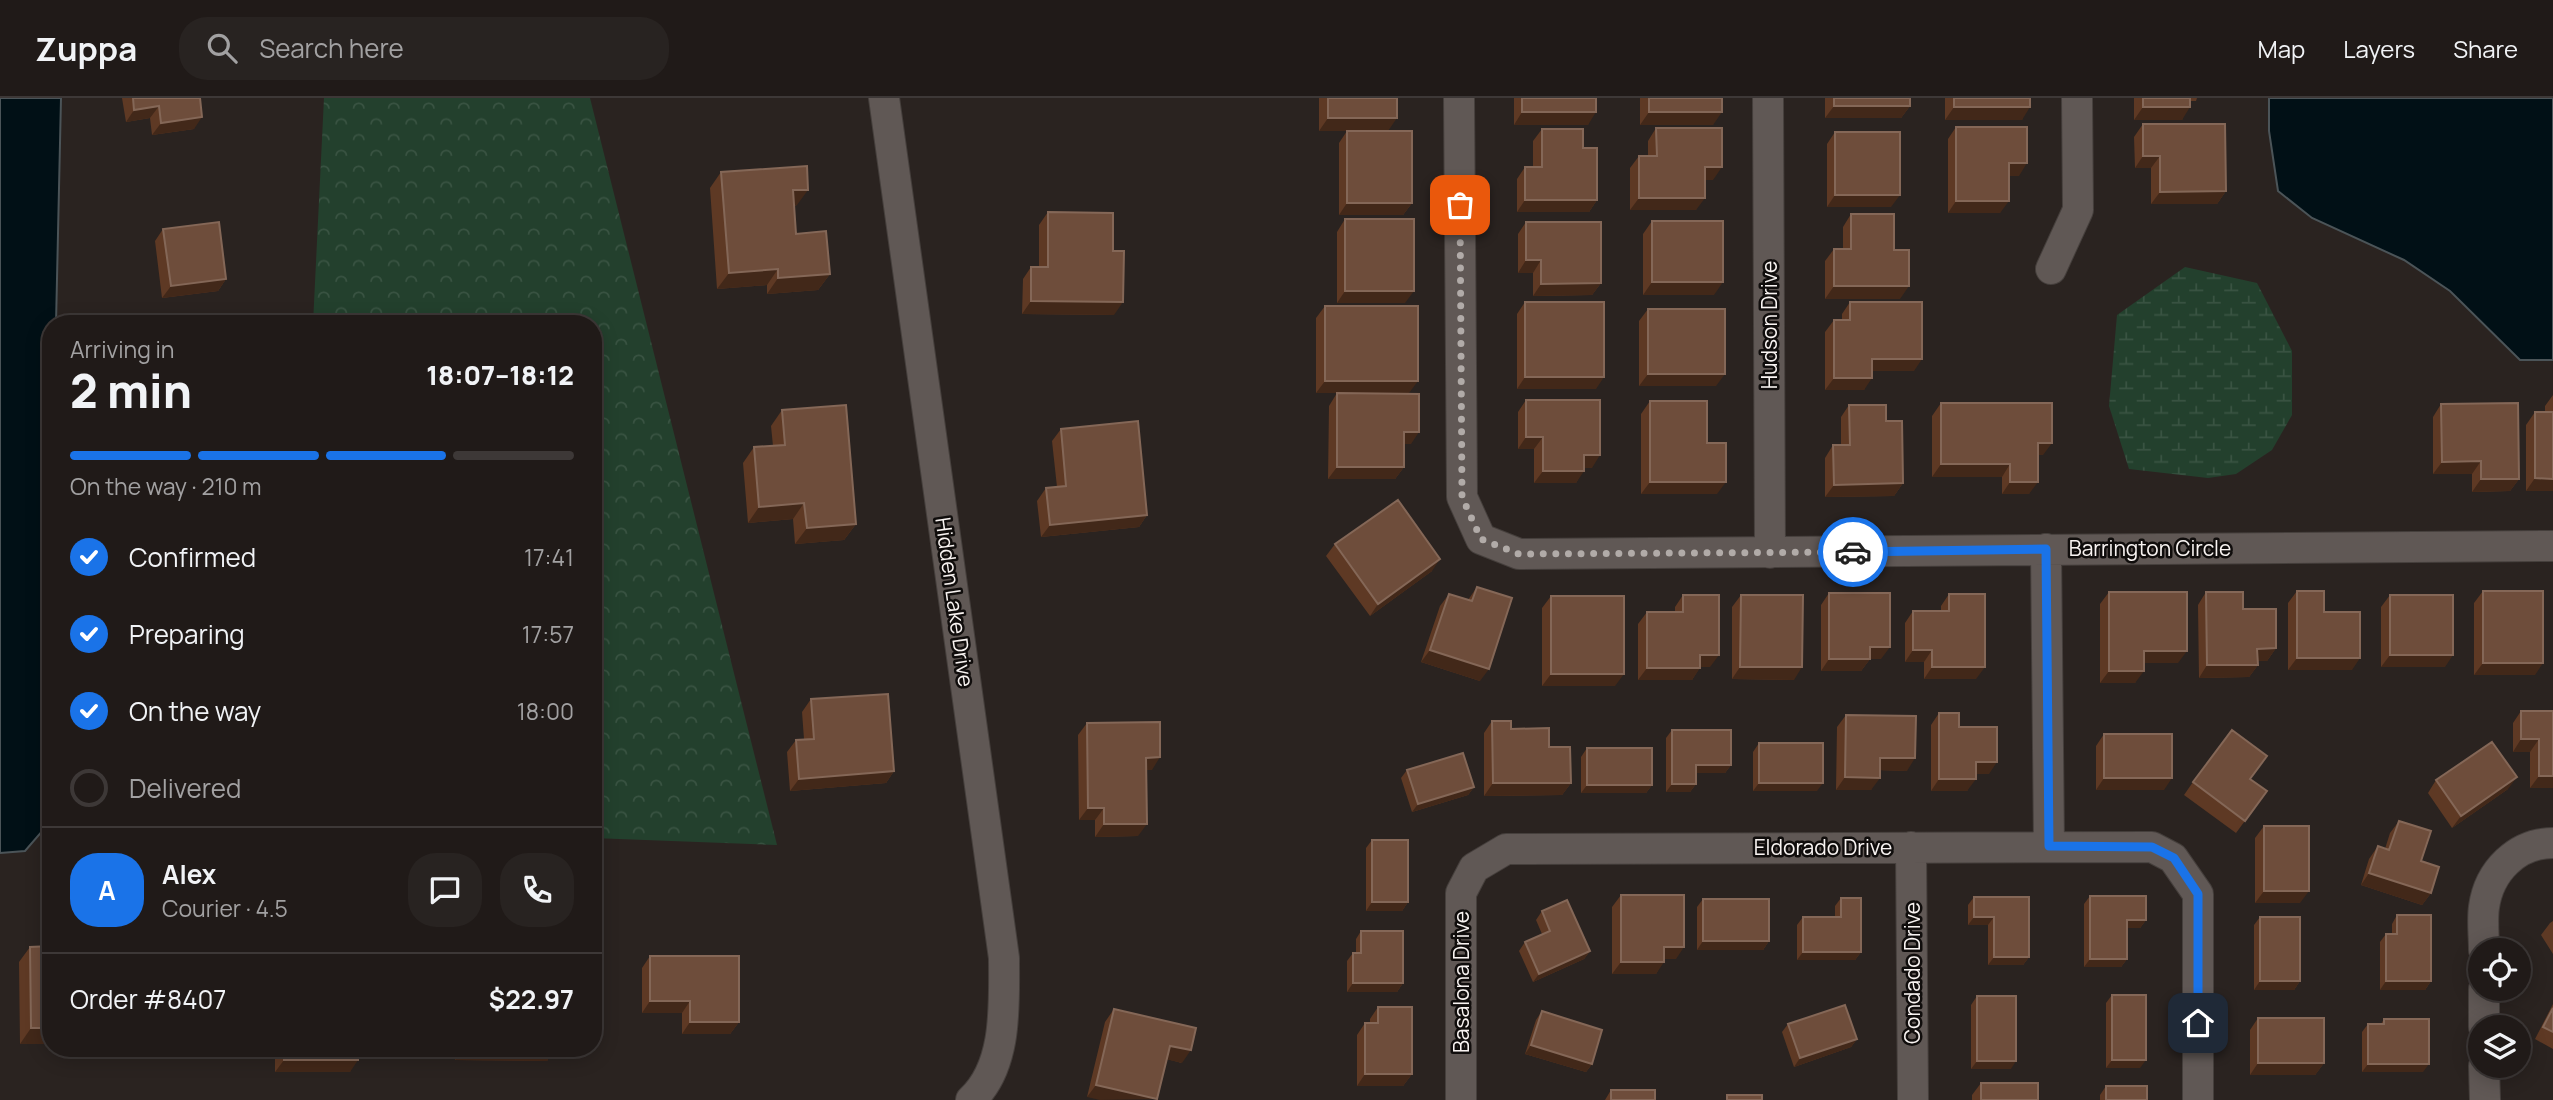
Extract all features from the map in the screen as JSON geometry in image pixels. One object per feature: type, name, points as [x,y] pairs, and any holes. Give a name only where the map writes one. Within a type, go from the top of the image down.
[{"type":"street","name":"Hidden Lake Drive","points":[[884,98],[1004,958],[1004,1031],[981,1091],[971,1100]]},
{"type":"street","name":"Barrington Circle","points":[[1460,98],[1462,497],[1481,539],[1519,554],[2553,546]]},
{"type":"street","name":"Hudson Drive","points":[[1768,98],[1770,553]]},
{"type":"street","points":[[2052,269],[2078,210],[2077,98]]},
{"type":"street","points":[[2046,549],[2049,846]]},
{"type":"street","points":[[2484,938],[2484,905],[2501,863],[2538,843],[2553,843]]},
{"type":"street","name":"Condado Drive","points":[[1911,847],[1913,1100]]},
{"type":"street","name":"Eldorado Drive","points":[[1474,867],[1506,849],[2152,847],[2174,858],[2198,894],[2199,1100]]},
{"type":"street","name":"Basalona Drive","points":[[1461,1100],[1461,893],[1474,867]]},
{"type":"street","points":[[2484,1078],[2485,1100]]},
{"type":"green space","points":[[324,98],[590,98],[777,845],[602,838],[602,315],[313,315]]},
{"type":"green space","points":[[2185,267],[2257,283],[2292,351],[2292,415],[2272,450],[2236,474],[2208,478],[2129,469],[2109,406],[2117,315]]},
{"type":"shaded area","points":[[0,98],[61,98],[56,315],[42,315],[42,831],[25,851],[0,853]]},
{"type":"shaded area","points":[[2269,98],[2553,98],[2553,360],[2520,360],[2450,291],[2404,260],[2312,218],[2278,191],[2269,131]]},
{"type":"building","points":[[133,98],[200,98],[202,117],[161,123],[159,106],[134,110]]},
{"type":"building","points":[[1328,98],[1397,98],[1397,118],[1328,118]]},
{"type":"building","points":[[1522,98],[1596,98],[1596,112],[1522,112]]},
{"type":"building","points":[[1649,98],[1722,98],[1722,112],[1649,112]]},
{"type":"building","points":[[1834,98],[1910,98],[1910,106],[1834,106]]},
{"type":"building","points":[[1954,98],[2030,98],[2030,107],[1954,107]]},
{"type":"building","points":[[2143,98],[2190,98],[2190,107],[2143,107]]},
{"type":"building","points":[[2143,124],[2225,124],[2226,191],[2160,192],[2160,156],[2143,156]]},
{"type":"building","points":[[1956,127],[2027,127],[2027,163],[2009,163],[2009,201],[1956,201]]},
{"type":"building","points":[[1656,128],[1722,128],[1722,167],[1705,167],[1705,198],[1639,198],[1639,156],[1657,156]]},
{"type":"building","points":[[1542,129],[1583,129],[1583,148],[1597,148],[1597,200],[1525,200],[1525,167],[1542,167]]},
{"type":"building","points":[[1347,131],[1412,131],[1412,203],[1347,203]]},
{"type":"building","points":[[1835,132],[1900,132],[1900,195],[1835,195]]},
{"type":"building","points":[[807,166],[808,190],[793,190],[796,234],[826,231],[830,274],[778,278],[778,269],[729,273],[721,172]]},
{"type":"building","points":[[1048,212],[1113,213],[1113,251],[1124,251],[1123,302],[1031,301],[1031,267],[1048,267]]},
{"type":"building","points":[[1851,214],[1894,214],[1894,250],[1909,250],[1909,286],[1834,286],[1834,249],[1851,249]]},
{"type":"building","points":[[1345,219],[1414,219],[1414,291],[1345,291]]},
{"type":"building","points":[[1652,221],[1723,221],[1723,282],[1652,282]]},
{"type":"building","points":[[219,222],[226,279],[171,286],[163,229]]},
{"type":"building","points":[[1526,222],[1601,222],[1601,283],[1541,284],[1541,260],[1526,260]]},
{"type":"building","points":[[1525,302],[1604,302],[1604,377],[1525,377]]},
{"type":"building","points":[[1850,302],[1922,302],[1922,359],[1872,359],[1872,378],[1834,378],[1834,320],[1850,320]]},
{"type":"building","points":[[1325,306],[1418,306],[1418,381],[1325,381]]},
{"type":"building","points":[[1648,309],[1725,309],[1725,374],[1648,374]]},
{"type":"building","points":[[1337,393],[1419,394],[1419,432],[1404,432],[1404,467],[1337,467]]},
{"type":"building","points":[[1526,400],[1600,400],[1600,455],[1584,455],[1584,471],[1543,471],[1543,437],[1526,437]]},
{"type":"building","points":[[1650,401],[1707,401],[1707,443],[1726,443],[1726,482],[1650,482]]},
{"type":"building","points":[[1941,403],[2052,403],[2052,443],[2038,443],[2038,482],[2010,482],[2010,464],[1941,464]]},
{"type":"building","points":[[2518,403],[2519,479],[2481,479],[2481,461],[2442,462],[2441,404]]},
{"type":"building","points":[[846,405],[856,524],[807,528],[804,503],[759,507],[754,447],[785,445],[782,410]]},
{"type":"building","points":[[1849,405],[1886,405],[1886,421],[1902,421],[1903,483],[1834,485],[1833,445],[1850,445]]},
{"type":"building","points":[[2535,412],[2553,412],[2553,479],[2535,478]]},
{"type":"building","points":[[1138,421],[1147,515],[1050,525],[1046,488],[1066,486],[1061,429]]},
{"type":"building","points":[[1398,500],[1440,559],[1378,604],[1335,544]]},
{"type":"building","points":[[1477,587],[1512,598],[1489,669],[1430,650],[1449,594],[1472,601]]},
{"type":"building","points":[[2297,591],[2324,591],[2324,612],[2360,612],[2360,658],[2297,658]]},
{"type":"building","points":[[2483,591],[2543,591],[2543,663],[2483,663]]},
{"type":"building","points":[[2109,592],[2187,592],[2187,651],[2144,651],[2144,671],[2109,671]]},
{"type":"building","points":[[2206,592],[2243,592],[2243,609],[2276,609],[2276,648],[2257,649],[2258,665],[2207,665]]},
{"type":"building","points":[[1829,593],[1890,593],[1890,647],[1870,647],[1870,659],[1829,659]]},
{"type":"building","points":[[1949,594],[1985,594],[1985,667],[1932,667],[1932,650],[1913,650],[1913,611],[1949,611]]},
{"type":"building","points":[[1683,595],[1719,595],[1719,655],[1700,655],[1700,668],[1647,668],[1647,612],[1683,612]]},
{"type":"building","points":[[1741,595],[1803,595],[1802,667],[1740,667]]},
{"type":"building","points":[[2390,595],[2453,595],[2453,655],[2390,655]]},
{"type":"building","points":[[1551,596],[1624,596],[1624,674],[1551,674]]},
{"type":"building","points":[[888,694],[894,771],[799,779],[796,740],[814,739],[811,699]]},
{"type":"building","points":[[2521,711],[2553,711],[2553,776],[2539,776],[2539,739],[2521,739]]},
{"type":"building","points":[[1939,713],[1959,713],[1959,727],[1997,727],[1997,762],[1976,762],[1976,779],[1939,779]]},
{"type":"building","points":[[1846,715],[1916,716],[1915,758],[1880,758],[1880,778],[1845,777]]},
{"type":"building","points":[[1492,721],[1511,721],[1511,729],[1549,728],[1549,747],[1570,747],[1571,783],[1493,783]]},
{"type":"building","points":[[1160,722],[1160,757],[1146,758],[1147,824],[1104,824],[1104,808],[1088,808],[1087,723]]},
{"type":"building","points":[[1672,730],[1731,730],[1731,765],[1696,765],[1696,784],[1672,784]]},
{"type":"building","points":[[2232,730],[2267,756],[2250,779],[2267,791],[2245,821],[2193,782]]},
{"type":"building","points":[[2104,734],[2172,734],[2172,778],[2104,778]]},
{"type":"building","points":[[2492,742],[2517,777],[2461,816],[2436,780]]},
{"type":"building","points":[[1759,743],[1823,743],[1823,783],[1759,783]]},
{"type":"building","points":[[1587,748],[1652,748],[1652,785],[1587,785]]},
{"type":"building","points":[[1463,753],[1474,787],[1418,804],[1407,770]]},
{"type":"building","points":[[2399,821],[2431,831],[2421,861],[2439,867],[2431,893],[2369,873],[2378,846],[2389,850]]},
{"type":"building","points":[[2264,826],[2309,826],[2309,891],[2264,891]]},
{"type":"building","points":[[1372,840],[1408,840],[1408,902],[1372,902]]},
{"type":"building","points":[[1621,895],[1684,895],[1684,947],[1664,947],[1664,962],[1621,962]]},
{"type":"building","points":[[2090,896],[2146,896],[2146,920],[2127,920],[2127,959],[2090,959]]},
{"type":"building","points":[[1974,897],[2029,897],[2029,957],[1994,957],[1994,917],[1974,917]]},
{"type":"building","points":[[1841,898],[1861,898],[1861,952],[1803,952],[1803,917],[1841,917]]},
{"type":"building","points":[[1703,899],[1769,899],[1769,941],[1703,941]]},
{"type":"building","points":[[1567,900],[1590,951],[1539,974],[1525,942],[1550,931],[1542,911]]},
{"type":"building","points":[[2397,915],[2431,915],[2431,981],[2386,981],[2386,934],[2397,934]]},
{"type":"building","points":[[2260,917],[2300,917],[2300,981],[2260,981]]},
{"type":"building","points":[[1361,931],[1403,931],[1403,983],[1353,983],[1353,953],[1361,953]]},
{"type":"building","points":[[42,946],[42,1028],[31,1028],[30,947]]},
{"type":"building","points":[[650,956],[739,956],[739,1022],[690,1022],[690,1001],[650,1001]]},
{"type":"building","points":[[2112,995],[2146,995],[2146,1060],[2112,1060]]},
{"type":"building","points":[[1977,996],[2016,996],[2016,1061],[1977,1061]]},
{"type":"building","points":[[1845,1005],[1857,1039],[1800,1058],[1788,1024]]},
{"type":"building","points":[[1378,1007],[1412,1007],[1412,1074],[1365,1074],[1365,1023],[1378,1023]]},
{"type":"building","points":[[2553,1008],[2553,1032],[2543,1027]]},
{"type":"building","points":[[1114,1009],[1196,1028],[1191,1050],[1170,1046],[1157,1099],[1096,1085]]},
{"type":"building","points":[[1542,1011],[1602,1030],[1592,1064],[1531,1045]]},
{"type":"building","points":[[2258,1018],[2324,1018],[2324,1063],[2258,1063]]},
{"type":"building","points":[[2384,1019],[2429,1019],[2429,1064],[2368,1064],[2368,1024],[2384,1024]]},
{"type":"building","points":[[284,1057],[358,1057],[358,1060],[284,1060]]},
{"type":"building","points":[[1981,1083],[2038,1083],[2038,1100],[1981,1100]]},
{"type":"building","points":[[2106,1086],[2147,1086],[2147,1100],[2106,1100]]},
{"type":"building","points":[[1611,1090],[1655,1090],[1655,1100],[1611,1100]]},
{"type":"building","points":[[1727,1095],[1762,1095],[1762,1100],[1727,1100]]},
{"type":"way so far","points":[[1460,205],[1462,497],[1481,539],[1519,554],[1853,552]]},
{"type":"route","points":[[1853,552],[2046,549],[2049,846],[2152,847],[2174,858],[2198,894],[2198,1023]]}]
